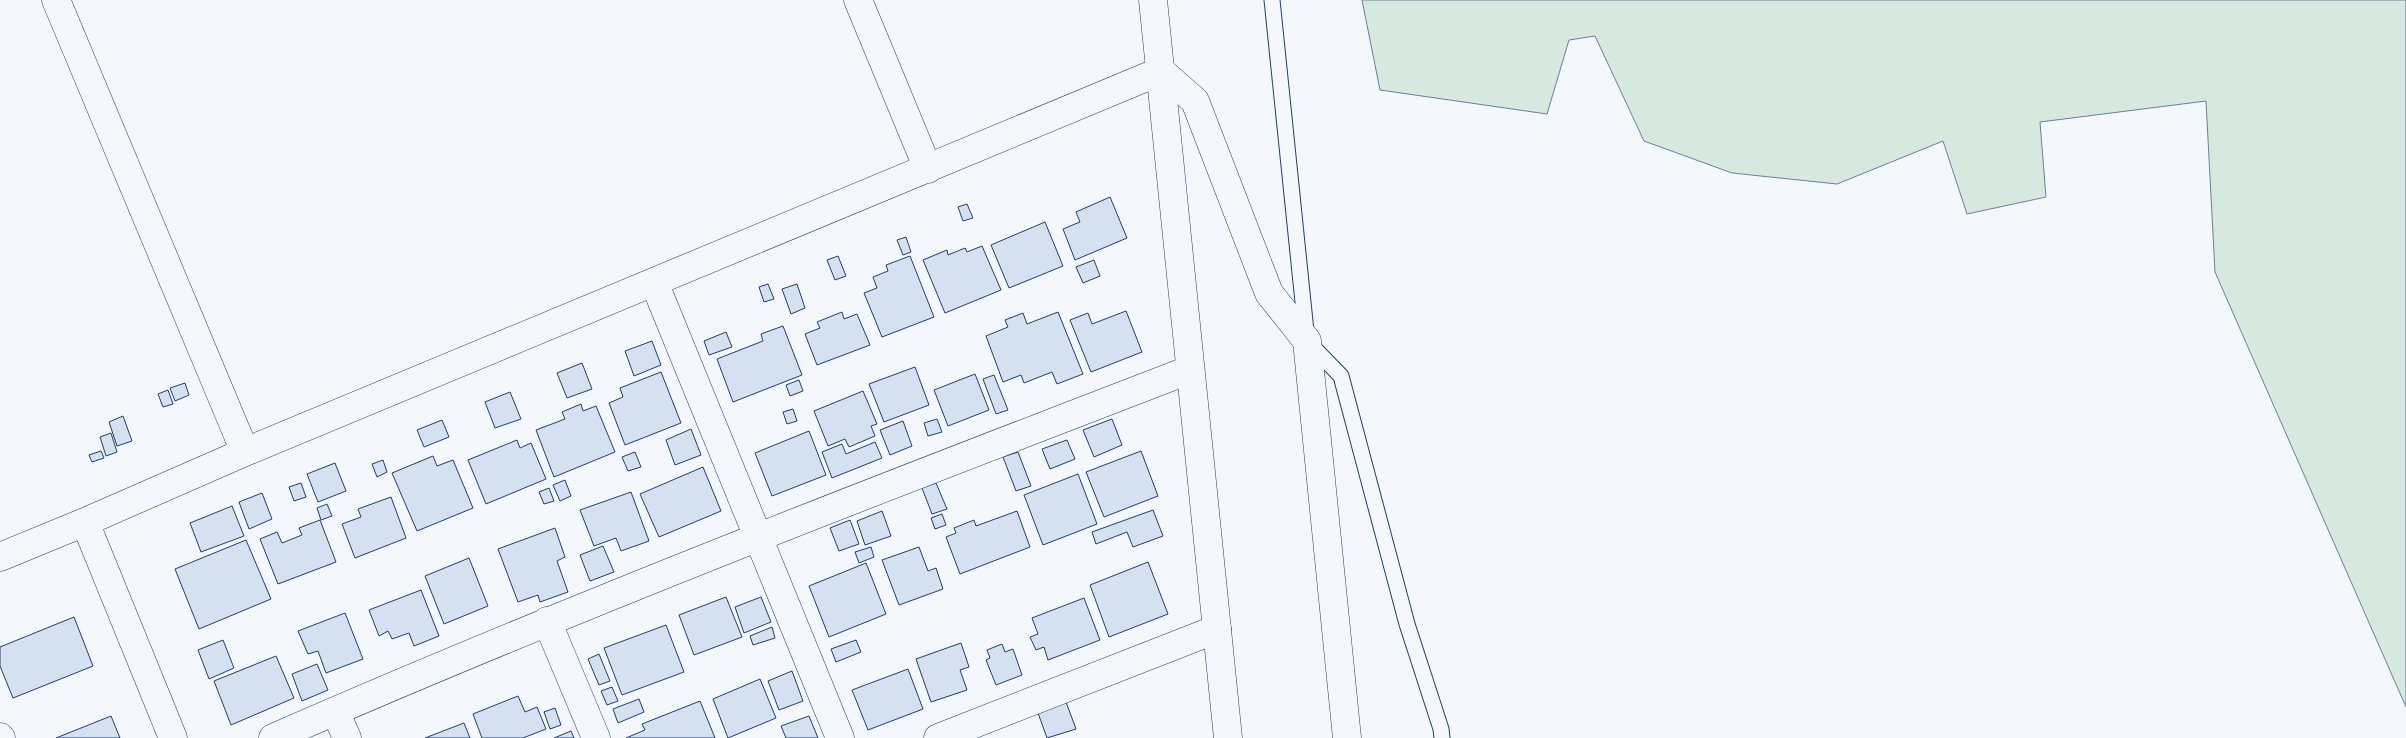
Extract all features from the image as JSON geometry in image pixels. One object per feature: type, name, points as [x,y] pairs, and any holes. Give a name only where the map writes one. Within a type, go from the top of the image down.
[{"type":"street","points":[[56,0],[245,452]]},
{"type":"street","points":[[858,0],[928,169]]},
{"type":"street","points":[[1153,0],[1189,370],[1218,629],[1228,738]]},
{"type":"street","points":[[0,557],[245,452],[1161,71]]},
{"type":"street","points":[[1161,71],[1195,100],[1269,293],[1306,341],[1347,738]]},
{"type":"street","points":[[654,282],[840,738]]},
{"type":"street","points":[[273,738],[547,621],[758,536],[1189,370]]},
{"type":"street","points":[[85,522],[173,738]]},
{"type":"street","points":[[547,621],[596,738]]},
{"type":"street","points":[[938,738],[1218,629]]},
{"type":"street","points":[[335,711],[347,738]]},
{"type":"lane","points":[[1272,0],[1306,341],[1341,376],[1407,624],[1441,729],[1442,738]]},
{"type":"shaded area","points":[[1362,0],[2406,0],[2406,707],[2215,272],[2206,101],[2040,122],[2046,197],[1967,214],[1943,141],[1837,184],[1732,173],[1644,141],[1595,36],[1569,40],[1547,114],[1380,90]]},
{"type":"building","points":[[1110,197],[1127,238],[1075,260],[1063,229],[1080,222],[1076,212]]},
{"type":"building","points":[[967,204],[973,218],[963,221],[958,207]]},
{"type":"building","points":[[1045,222],[1063,266],[1009,288],[991,245]]},
{"type":"building","points":[[906,237],[911,252],[903,255],[897,240]]},
{"type":"building","points":[[982,246],[1001,290],[945,313],[923,260],[947,250],[948,255],[965,248],[967,252]]},
{"type":"building","points":[[838,256],[846,276],[835,280],[827,260]]},
{"type":"building","points":[[910,256],[934,317],[882,337],[864,293],[877,288],[873,277],[888,271],[886,265]]},
{"type":"building","points":[[1094,260],[1100,276],[1083,283],[1076,267]]},
{"type":"building","points":[[768,284],[774,299],[764,302],[759,287]]},
{"type":"building","points":[[797,284],[805,308],[791,314],[782,289]]},
{"type":"building","points":[[1126,311],[1142,352],[1091,372],[1070,320],[1088,313],[1092,324]]},
{"type":"building","points":[[842,312],[844,319],[857,314],[870,345],[817,365],[805,334],[820,328],[817,322]]},
{"type":"building","points":[[1058,312],[1083,374],[1057,384],[1052,372],[1024,383],[1021,375],[1003,382],[986,336],[1008,327],[1005,320],[1023,313],[1027,324]]},
{"type":"building","points":[[783,326],[802,375],[733,402],[717,359],[763,341],[761,334]]},
{"type":"building","points":[[726,332],[732,347],[709,355],[704,341]]},
{"type":"building","points":[[652,341],[661,365],[634,376],[625,351]]},
{"type":"building","points":[[582,363],[592,389],[567,398],[557,373]]},
{"type":"building","points":[[915,367],[929,405],[884,422],[869,384]]},
{"type":"building","points":[[661,372],[681,423],[625,445],[609,403],[623,397],[620,388]]},
{"type":"building","points":[[975,374],[989,410],[948,426],[934,390]]},
{"type":"building","points":[[994,375],[1008,410],[996,414],[983,379]]},
{"type":"building","points":[[799,380],[803,391],[790,396],[786,385]]},
{"type":"building","points":[[185,383],[189,395],[175,401],[170,388]]},
{"type":"building","points":[[168,390],[173,404],[163,407],[158,394]]},
{"type":"building","points":[[863,391],[877,424],[871,426],[875,436],[849,447],[845,439],[828,446],[814,411]]},
{"type":"building","points":[[510,392],[521,419],[495,428],[485,402]]},
{"type":"building","points":[[581,404],[583,411],[596,406],[615,452],[554,477],[536,430],[565,419],[562,412]]},
{"type":"building","points":[[793,409],[797,421],[787,424],[783,412]]},
{"type":"building","points":[[123,416],[132,441],[117,446],[109,422]]},
{"type":"building","points":[[937,419],[942,432],[928,436],[924,423]]},
{"type":"building","points":[[1112,419],[1122,445],[1094,457],[1083,430]]},
{"type":"building","points":[[442,420],[449,437],[424,447],[417,430]]},
{"type":"building","points":[[903,421],[912,446],[890,455],[880,430]]},
{"type":"building","points":[[691,429],[701,455],[675,465],[666,440]]},
{"type":"building","points":[[809,431],[826,475],[772,496],[755,453]]},
{"type":"building","points":[[111,433],[117,452],[106,456],[100,437]]},
{"type":"building","points":[[517,440],[520,448],[531,443],[546,479],[486,504],[468,460]]},
{"type":"building","points":[[1067,440],[1075,459],[1050,469],[1042,449]]},
{"type":"building","points":[[875,442],[882,458],[832,478],[822,452],[842,444],[846,454]]},
{"type":"building","points":[[101,451],[104,458],[92,462],[89,455]]},
{"type":"building","points":[[1141,451],[1158,496],[1104,517],[1086,472]]},
{"type":"building","points":[[635,452],[641,467],[628,471],[622,457]]},
{"type":"building","points":[[1018,452],[1031,486],[1016,491],[1003,457]]},
{"type":"building","points":[[433,456],[437,466],[453,460],[473,508],[417,531],[392,473]]},
{"type":"building","points":[[383,460],[387,472],[377,477],[372,464]]},
{"type":"building","points":[[335,463],[346,491],[318,502],[307,474]]},
{"type":"building","points":[[703,467],[721,511],[659,537],[640,494]]},
{"type":"building","points":[[1078,474],[1097,524],[1043,545],[1024,495]]},
{"type":"building","points":[[565,480],[571,496],[560,501],[553,485]]},
{"type":"building","points":[[301,483],[306,497],[294,501],[289,487]]},
{"type":"building","points":[[936,483],[947,509],[932,514],[922,488]]},
{"type":"building","points":[[549,488],[554,501],[544,504],[539,492]]},
{"type":"building","points":[[631,492],[649,541],[621,551],[616,538],[594,546],[580,510]]},
{"type":"building","points":[[262,493],[272,519],[249,529],[239,502]]},
{"type":"building","points":[[391,497],[406,538],[355,558],[342,524],[361,517],[358,509]]},
{"type":"building","points":[[327,504],[332,516],[321,520],[317,508]]},
{"type":"building","points":[[232,506],[244,536],[201,552],[190,523]]},
{"type":"building","points":[[1153,510],[1163,536],[1133,547],[1127,532],[1096,544],[1092,532]]},
{"type":"building","points":[[882,511],[891,536],[865,545],[857,521]]},
{"type":"building","points":[[1017,511],[1030,547],[960,574],[946,537],[956,533],[954,528],[974,520],[976,526]]},
{"type":"building","points":[[942,514],[946,525],[935,529],[931,518]]},
{"type":"building","points":[[320,520],[336,562],[278,584],[260,539],[277,532],[282,543],[302,535],[299,528]]},
{"type":"building","points":[[850,520],[859,544],[839,551],[830,528]]},
{"type":"building","points":[[555,528],[565,557],[557,561],[568,592],[540,602],[538,595],[518,602],[498,549]]},
{"type":"building","points":[[246,540],[271,599],[199,629],[175,569]]},
{"type":"building","points":[[603,546],[614,572],[590,581],[580,555]]},
{"type":"building","points":[[871,547],[874,557],[859,563],[855,552]]},
{"type":"building","points":[[919,547],[928,571],[936,568],[943,589],[899,605],[882,560]]},
{"type":"building","points":[[469,558],[488,606],[444,624],[425,576]]},
{"type":"building","points":[[1148,562],[1168,614],[1109,637],[1090,585]]},
{"type":"building","points":[[866,563],[886,614],[829,637],[809,586]]},
{"type":"building","points":[[421,590],[439,636],[414,646],[409,633],[392,639],[388,631],[379,636],[369,610]]},
{"type":"building","points":[[726,597],[742,637],[694,655],[679,615]]},
{"type":"building","points":[[761,597],[771,622],[744,633],[735,607]]},
{"type":"building","points":[[1084,598],[1100,640],[1048,660],[1044,647],[1036,650],[1030,637],[1038,634],[1032,618]]},
{"type":"building","points":[[345,613],[363,659],[326,673],[318,651],[308,654],[298,631]]},
{"type":"building","points":[[74,617],[93,666],[13,698],[0,666],[0,647]]},
{"type":"building","points":[[666,625],[684,672],[622,695],[604,648]]},
{"type":"building","points":[[772,627],[775,638],[753,645],[750,636]]},
{"type":"building","points":[[223,640],[234,668],[209,679],[198,650]]},
{"type":"building","points":[[856,640],[861,652],[836,662],[831,649]]},
{"type":"building","points":[[961,643],[969,667],[960,670],[967,690],[931,702],[916,659]]},
{"type":"building","points":[[1002,644],[1005,652],[1013,649],[1022,675],[996,685],[986,660],[990,658],[987,650]]},
{"type":"building","points":[[599,654],[610,681],[599,685],[588,659]]},
{"type":"building","points":[[276,656],[294,698],[231,725],[214,681]]},
{"type":"building","points":[[317,664],[328,690],[302,701],[292,674]]},
{"type":"building","points":[[908,669],[923,709],[868,730],[852,690]]},
{"type":"building","points":[[792,671],[803,701],[779,710],[768,681]]},
{"type":"building","points":[[760,679],[776,718],[728,738],[713,699]]},
{"type":"building","points":[[612,687],[618,701],[607,705],[601,691]]},
{"type":"building","points":[[518,696],[525,712],[537,707],[546,729],[523,738],[482,738],[473,714]]},
{"type":"building","points":[[639,699],[644,712],[618,723],[613,709]]},
{"type":"building","points":[[700,701],[715,738],[626,738],[645,730],[642,724]]},
{"type":"building","points":[[1066,702],[1076,729],[1047,738],[1038,713]]},
{"type":"building","points":[[555,708],[561,725],[550,729],[544,712]]},
{"type":"building","points":[[111,716],[120,738],[56,738]]},
{"type":"building","points":[[809,716],[818,738],[786,738],[781,726]]},
{"type":"building","points":[[464,723],[470,738],[425,738]]},
{"type":"building","points":[[571,731],[574,738],[554,738]]}]
